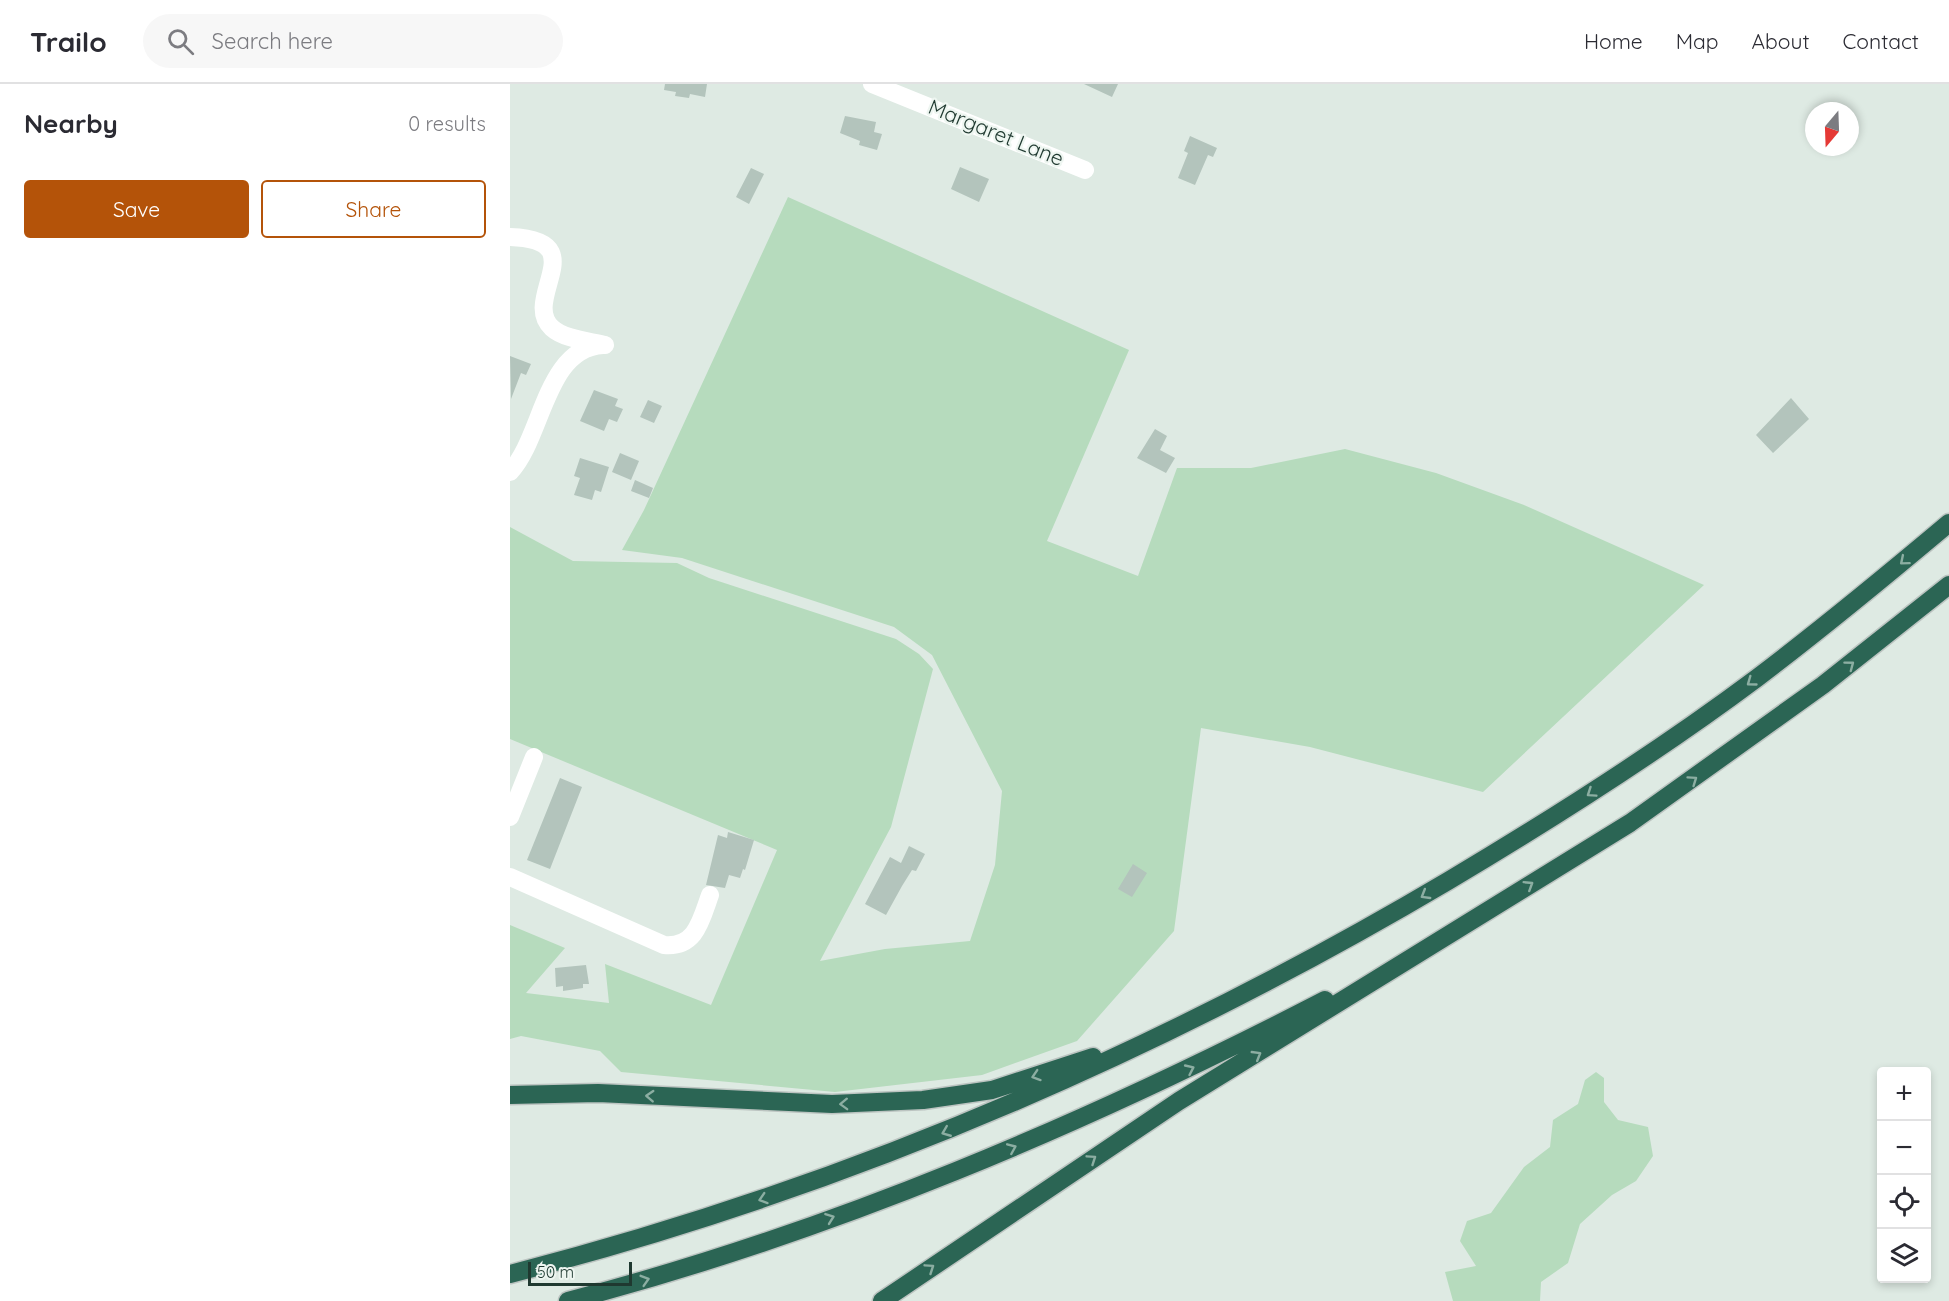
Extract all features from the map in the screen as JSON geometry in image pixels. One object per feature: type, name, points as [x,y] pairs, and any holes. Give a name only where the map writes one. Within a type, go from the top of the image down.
[{"type":"highway","points":[[510,1274],[678,1226],[899,1150],[1012,1106],[1130,1052],[1322,955],[1560,813],[1674,737],[1803,642],[1949,523]]},
{"type":"highway","points":[[882,1301],[1179,1101],[1398,969],[1630,823],[1706,771],[1877,644],[1949,585]]},
{"type":"highway","points":[[568,1301],[710,1259],[822,1221],[936,1180],[1014,1148],[1201,1064],[1396,963],[1479,916]]},
{"type":"highway","points":[[510,1095],[598,1093],[832,1104],[955,1097],[1029,1079],[1091,1058],[1201,1011],[1322,955]]},
{"type":"street","name":"Margaret Lane","points":[[872,84],[1085,170]]},
{"type":"street","points":[[510,237],[534,239],[542,243],[553,258],[554,268],[543,309],[553,329],[561,334],[605,345],[582,349],[560,372],[529,444],[510,472]]},
{"type":"street","points":[[510,817],[534,757]]},
{"type":"street","points":[[510,877],[664,945],[674,946],[690,940],[696,932],[710,895]]},
{"type":"green space","points":[[788,197],[1129,350],[1047,541],[1138,576],[1177,468],[1251,468],[1345,449],[1436,473],[1524,505],[1704,585],[1483,792],[1310,747],[1201,728],[1174,931],[1077,1041],[982,1075],[835,1092],[621,1072],[600,1051],[521,1036],[510,1039],[510,925],[565,948],[526,993],[609,1003],[605,964],[711,1005],[777,850],[510,739],[510,527],[573,561],[677,563],[709,578],[896,639],[919,654],[933,669],[891,827],[820,961],[885,949],[970,941],[995,865],[1002,791],[932,655],[894,627],[682,558],[622,550],[644,510]]},
{"type":"green space","points":[[1596,1072],[1604,1078],[1604,1102],[1618,1120],[1648,1127],[1653,1156],[1636,1181],[1612,1195],[1580,1224],[1568,1263],[1541,1282],[1540,1301],[1453,1301],[1445,1272],[1476,1266],[1460,1241],[1467,1221],[1491,1213],[1524,1167],[1550,1147],[1553,1120],[1578,1104],[1585,1080]]},
{"type":"building","points":[[665,84],[707,84],[705,97],[690,94],[689,98],[675,96],[676,92],[664,90]]},
{"type":"building","points":[[1084,84],[1118,84],[1112,97]]},
{"type":"building","points":[[845,116],[876,122],[874,132],[882,134],[877,150],[859,145],[860,141],[840,133]]},
{"type":"building","points":[[1190,136],[1217,148],[1213,157],[1208,155],[1195,185],[1178,178],[1188,153],[1184,151]]},
{"type":"building","points":[[960,167],[989,179],[979,202],[951,189]]},
{"type":"building","points":[[751,168],[764,174],[749,204],[736,197]]},
{"type":"building","points":[[510,356],[531,364],[526,375],[521,373],[511,399]]},
{"type":"building","points":[[594,390],[618,399],[615,406],[623,409],[617,422],[609,419],[604,431],[580,421]]},
{"type":"building","points":[[1791,398],[1809,419],[1773,453],[1756,435]]},
{"type":"building","points":[[648,400],[662,406],[654,423],[640,417]]},
{"type":"building","points":[[1155,429],[1167,436],[1160,450],[1175,458],[1166,473],[1137,458]]},
{"type":"building","points":[[620,453],[639,461],[631,480],[612,472]]},
{"type":"building","points":[[580,458],[609,467],[601,492],[595,490],[592,500],[574,495],[580,478],[574,476]]},
{"type":"building","points":[[635,480],[653,488],[649,498],[631,491]]},
{"type":"building","points":[[560,778],[582,787],[550,869],[527,860]]},
{"type":"building","points":[[728,832],[754,840],[745,870],[743,869],[740,878],[729,875],[725,888],[706,885],[718,835],[727,838]]},
{"type":"building","points":[[909,846],[925,854],[916,871],[912,870],[886,915],[865,904],[890,857],[901,863]]},
{"type":"building","points":[[1133,864],[1147,873],[1132,897],[1118,889]]},
{"type":"building","points":[[586,965],[589,984],[583,984],[583,988],[563,991],[563,986],[556,987],[555,968]]}]
